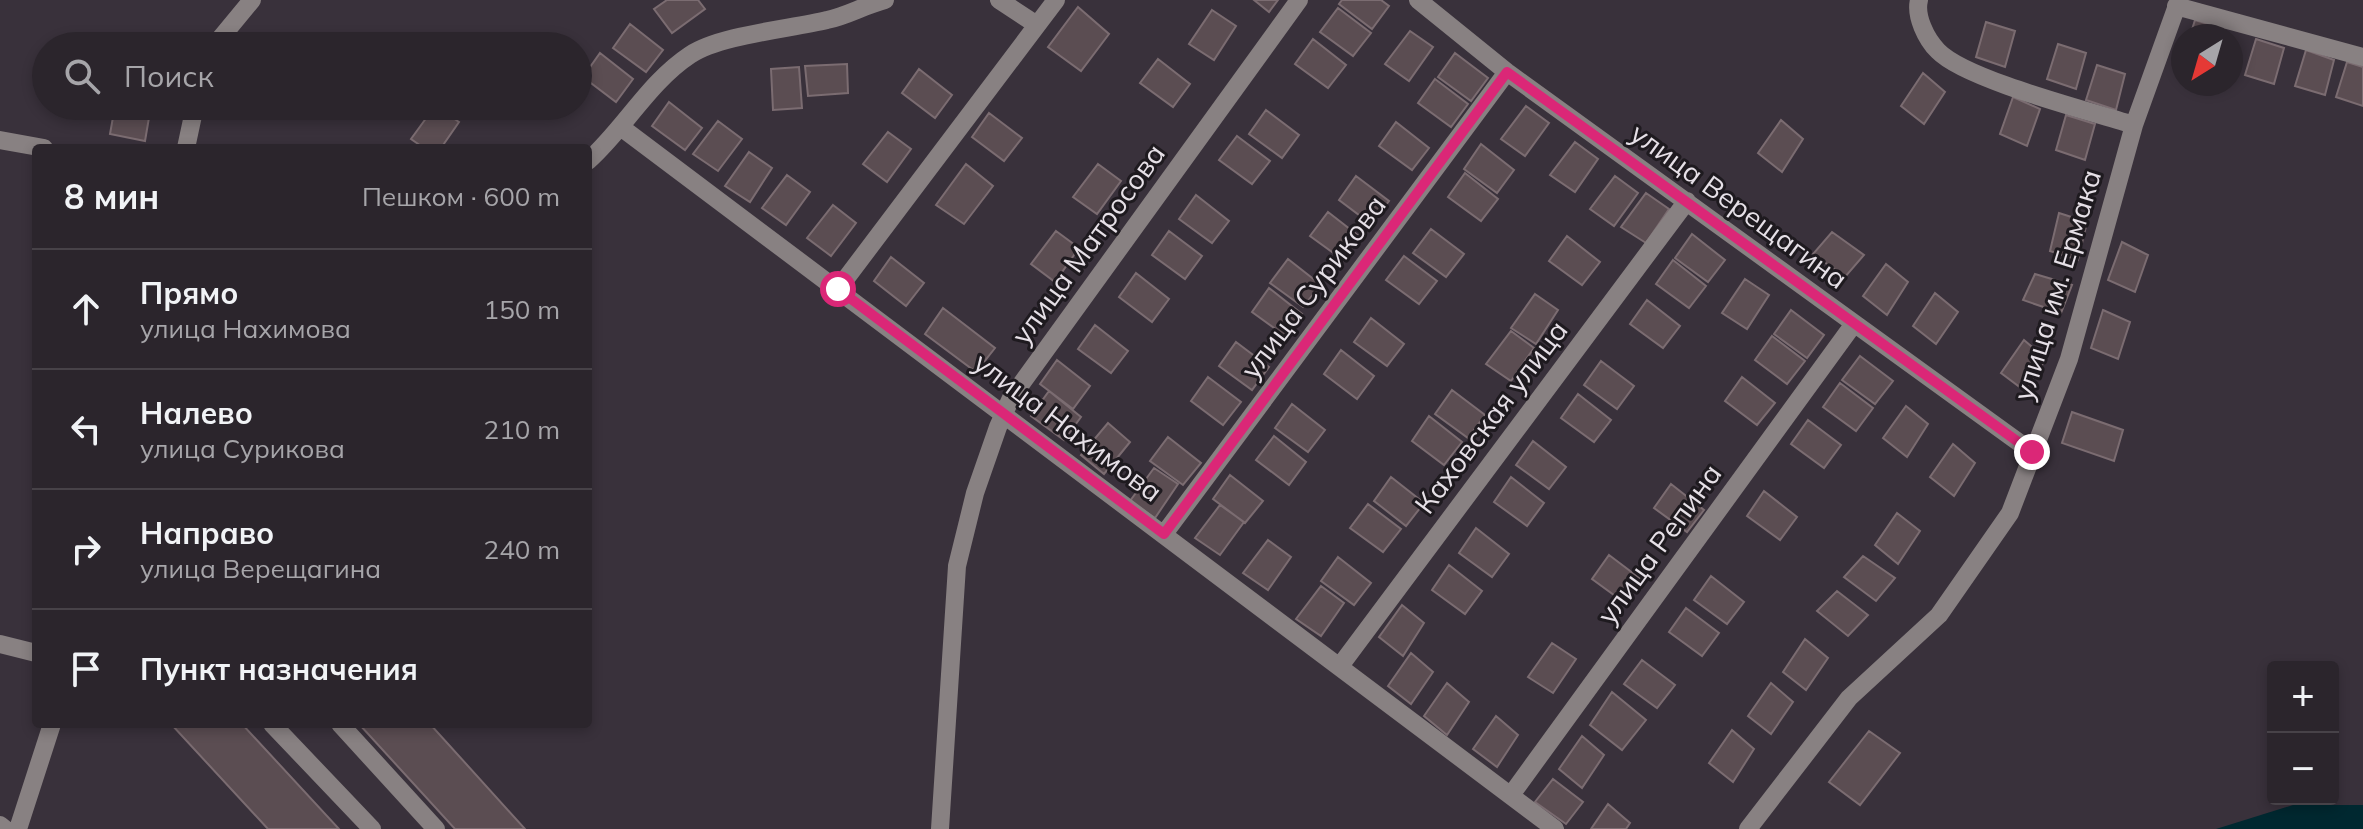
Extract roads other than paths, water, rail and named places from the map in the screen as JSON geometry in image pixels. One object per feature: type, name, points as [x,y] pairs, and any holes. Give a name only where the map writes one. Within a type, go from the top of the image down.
[{"type":"street","points":[[226,32],[252,0]]},
{"type":"street","points":[[592,157],[622,128],[668,73],[692,53],[731,39],[831,20],[885,0]]},
{"type":"street","points":[[999,0],[1037,25]]},
{"type":"street","points":[[838,289],[1056,0]]},
{"type":"street","name":"улица Матросова","points":[[940,829],[957,566],[975,493],[1004,414],[1020,385],[1299,0]]},
{"type":"street","name":"улица Верещагина","points":[[1418,0],[1507,72],[2032,452]]},
{"type":"street","points":[[1919,0],[1917,7],[1924,31],[1939,52],[1976,75],[2134,125]]},
{"type":"street","points":[[2178,3],[2363,57]]},
{"type":"street","name":"улица им. Ермака","points":[[1748,829],[1849,698],[1939,615],[2010,513],[2069,359],[2134,125],[2178,3]]},
{"type":"street","name":"улица Сурикова","points":[[1164,534],[1507,72]]},
{"type":"street","points":[[187,144],[192,120]]},
{"type":"street","name":"улица Нахимова","points":[[622,128],[1555,829]]},
{"type":"street","points":[[0,140],[32,146]]},
{"type":"street","name":"Каховская улица","points":[[1340,666],[1687,201]]},
{"type":"street","name":"улица Репина","points":[[1511,795],[1853,325]]},
{"type":"street","points":[[0,644],[32,652]]},
{"type":"street","points":[[18,829],[51,728]]},
{"type":"street","points":[[276,728],[372,829]]},
{"type":"street","points":[[344,728],[436,829]]},
{"type":"street","points":[[0,825],[5,829]]},
{"type":"water","points":[[2293,805],[2363,805],[2363,829],[2216,829]]}]
